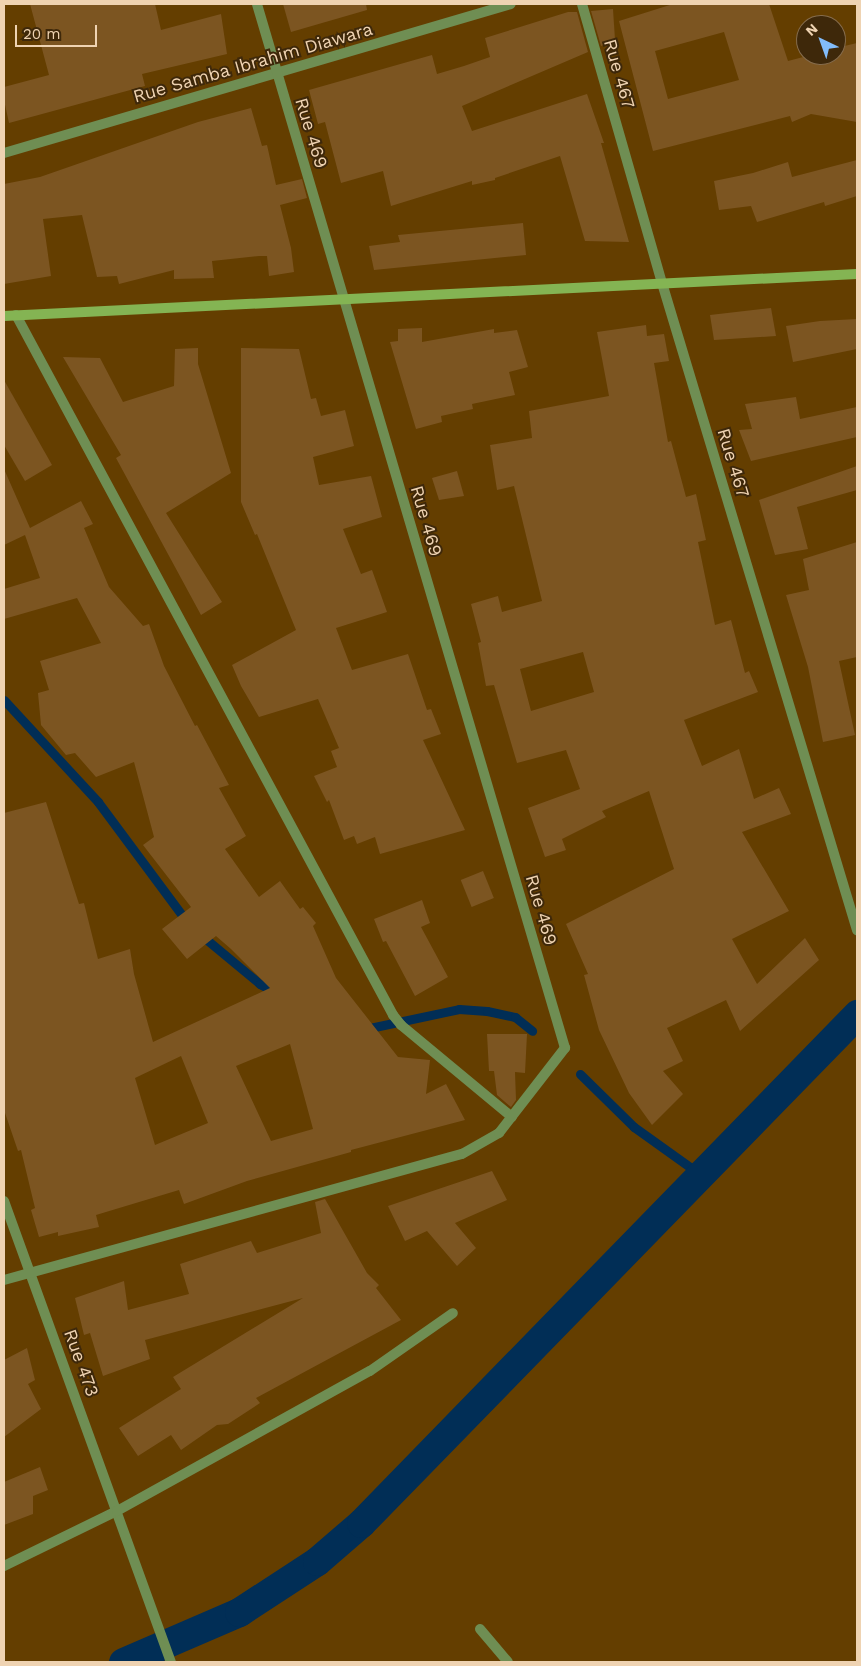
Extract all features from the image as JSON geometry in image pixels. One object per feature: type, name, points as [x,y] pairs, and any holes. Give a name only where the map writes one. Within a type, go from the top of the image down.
[{"type":"street","name":"Rue 469","points":[[257,4],[565,1048],[512,1117]]},
{"type":"street","name":"Rue Samba Ibrahim Diawara","points":[[4,153],[511,4]]},
{"type":"street","name":"Rue 467","points":[[582,4],[662,284],[857,930]]},
{"type":"street","points":[[4,316],[857,274]]},
{"type":"street","points":[[4,1280],[462,1154],[499,1133],[512,1117],[401,1025],[393,1015],[16,315]]},
{"type":"street","name":"Rue 473","points":[[4,1201],[171,1662]]},
{"type":"street","points":[[4,1566],[117,1511],[370,1371],[453,1313]]},
{"type":"street","points":[[480,1629],[508,1662]]},
{"type":"building","points":[[30,4],[155,4],[161,30],[221,14],[227,54],[142,74],[145,86],[9,123],[4,100],[4,87],[49,75]]},
{"type":"building","points":[[283,4],[366,4],[367,10],[291,32]]},
{"type":"building","points":[[673,4],[769,4],[788,61],[796,59],[796,65],[846,65],[846,46],[857,43],[857,122],[811,114],[792,122],[790,116],[653,151],[619,21]],"holes":[[[724,32],[739,80],[668,99],[655,51]]]},
{"type":"building","points":[[613,9],[615,40],[601,46],[591,11]]},
{"type":"building","points":[[568,12],[577,12],[588,52],[462,106],[472,131],[587,94],[604,143],[601,143],[629,242],[585,241],[560,156],[495,178],[495,180],[472,185],[472,181],[391,206],[383,171],[341,183],[325,122],[318,124],[309,90],[432,55],[437,74],[464,66],[490,57],[485,38]]},
{"type":"building","points":[[251,108],[262,146],[267,145],[276,185],[302,179],[307,198],[280,205],[291,248],[294,272],[269,276],[267,256],[259,256],[212,261],[214,278],[174,279],[174,270],[119,284],[117,276],[97,277],[82,215],[43,219],[51,276],[4,284],[4,184],[40,177],[198,122]]},
{"type":"building","points":[[857,160],[857,196],[825,206],[824,202],[757,222],[751,206],[719,210],[714,181],[753,173],[788,162],[792,177]]},
{"type":"building","points":[[523,223],[526,255],[374,270],[369,246],[400,242],[398,235]]},
{"type":"building","points":[[771,308],[776,336],[714,340],[710,315]]},
{"type":"building","points":[[857,319],[857,349],[793,362],[786,326],[820,321]]},
{"type":"building","points":[[646,325],[647,336],[664,334],[669,361],[654,363],[668,442],[671,441],[686,497],[696,494],[706,540],[698,542],[715,625],[731,620],[745,673],[749,671],[758,692],[684,720],[702,766],[739,749],[754,799],[779,788],[791,814],[742,832],[789,911],[732,939],[757,984],[805,938],[819,960],[740,1031],[726,1000],[667,1028],[683,1061],[663,1071],[683,1094],[652,1125],[629,1093],[599,1030],[584,975],[588,974],[566,924],[674,869],[649,791],[602,811],[606,817],[562,839],[566,850],[545,857],[528,808],[580,789],[566,750],[517,763],[494,685],[486,686],[478,643],[481,642],[471,604],[498,596],[502,612],[542,601],[514,486],[497,490],[490,445],[532,438],[529,411],[609,396],[597,332]],"holes":[[[583,652],[594,692],[531,711],[520,669]]]},
{"type":"building","points":[[422,328],[422,342],[494,329],[494,333],[517,330],[528,367],[509,372],[515,395],[472,404],[473,409],[441,416],[442,422],[416,429],[390,342],[398,341],[398,329]]},
{"type":"building","points":[[198,348],[198,364],[231,473],[166,513],[222,602],[201,615],[116,458],[121,455],[63,357],[100,358],[123,402],[174,386],[175,349]]},
{"type":"building","points":[[241,348],[299,349],[311,399],[316,398],[321,416],[345,410],[354,446],[313,457],[319,485],[371,476],[382,517],[343,529],[361,574],[372,570],[387,612],[336,628],[352,670],[408,654],[427,710],[431,709],[441,734],[423,740],[465,830],[380,854],[375,837],[357,844],[354,836],[344,840],[329,800],[327,802],[314,776],[337,767],[331,751],[339,748],[318,699],[259,717],[241,686],[232,665],[296,630],[257,534],[255,535],[241,502]]},
{"type":"building","points":[[4,380],[52,465],[25,481],[4,445]]},
{"type":"building","points":[[796,397],[800,419],[857,407],[857,437],[751,461],[739,430],[752,429],[745,404]]},
{"type":"building","points":[[857,466],[857,490],[797,507],[808,549],[775,555],[759,500]]},
{"type":"building","points":[[4,469],[30,528],[81,501],[93,524],[84,528],[109,587],[143,626],[149,624],[164,666],[195,726],[197,725],[229,785],[219,788],[246,836],[225,849],[259,897],[280,881],[300,909],[303,907],[316,923],[313,926],[336,978],[398,1057],[430,1060],[426,1094],[446,1084],[465,1120],[351,1150],[351,1152],[247,1181],[184,1204],[179,1190],[96,1215],[99,1227],[58,1236],[58,1232],[39,1237],[31,1210],[35,1208],[21,1150],[18,1151],[4,1110],[4,813],[46,802],[79,904],[84,903],[98,959],[130,949],[134,974],[153,1042],[270,988],[216,936],[187,959],[162,929],[191,907],[143,845],[154,837],[134,762],[96,777],[75,753],[66,755],[41,725],[38,693],[49,690],[40,661],[101,643],[77,598],[4,619],[4,589],[40,578],[25,535],[4,545]],"holes":[[[290,1044],[313,1129],[271,1141],[236,1066]],[[181,1056],[208,1123],[155,1145],[135,1078]]]},
{"type":"building","points":[[457,471],[464,496],[439,500],[432,478]]},
{"type":"building","points":[[857,542],[857,657],[839,661],[855,735],[823,742],[808,667],[786,595],[809,590],[803,559]]},
{"type":"building","points":[[483,871],[494,898],[472,907],[461,880]]},
{"type":"building","points":[[422,900],[430,923],[421,927],[448,977],[415,996],[386,941],[383,942],[374,919]]},
{"type":"building","points":[[487,1034],[527,1034],[525,1073],[515,1072],[516,1100],[511,1107],[497,1095],[494,1071],[489,1071]]},
{"type":"building","points":[[492,1171],[507,1200],[455,1223],[476,1248],[457,1266],[427,1231],[405,1241],[388,1206]]},
{"type":"building","points":[[325,1199],[367,1273],[379,1285],[376,1288],[401,1320],[256,1398],[260,1403],[228,1424],[217,1425],[181,1450],[171,1435],[138,1456],[119,1428],[181,1389],[173,1377],[303,1298],[145,1340],[150,1359],[103,1376],[90,1333],[84,1335],[75,1298],[124,1281],[128,1310],[189,1294],[180,1264],[251,1241],[257,1253],[321,1233],[315,1202]]},
{"type":"building","points":[[27,1348],[35,1380],[28,1384],[41,1409],[4,1437],[4,1360]]},
{"type":"building","points":[[40,1467],[48,1490],[33,1496],[33,1514],[4,1525],[4,1482]]},
{"type":"waterway","points":[[4,700],[98,802],[188,923]]},
{"type":"waterway","points":[[201,935],[260,984],[278,994]]},
{"type":"waterway","points":[[365,1029],[459,1009],[487,1011],[515,1017],[532,1031]]},
{"type":"waterway","points":[[123,1662],[239,1612],[317,1561],[361,1523],[857,1014]]},
{"type":"waterway","points":[[580,1074],[634,1127],[701,1175]]}]
